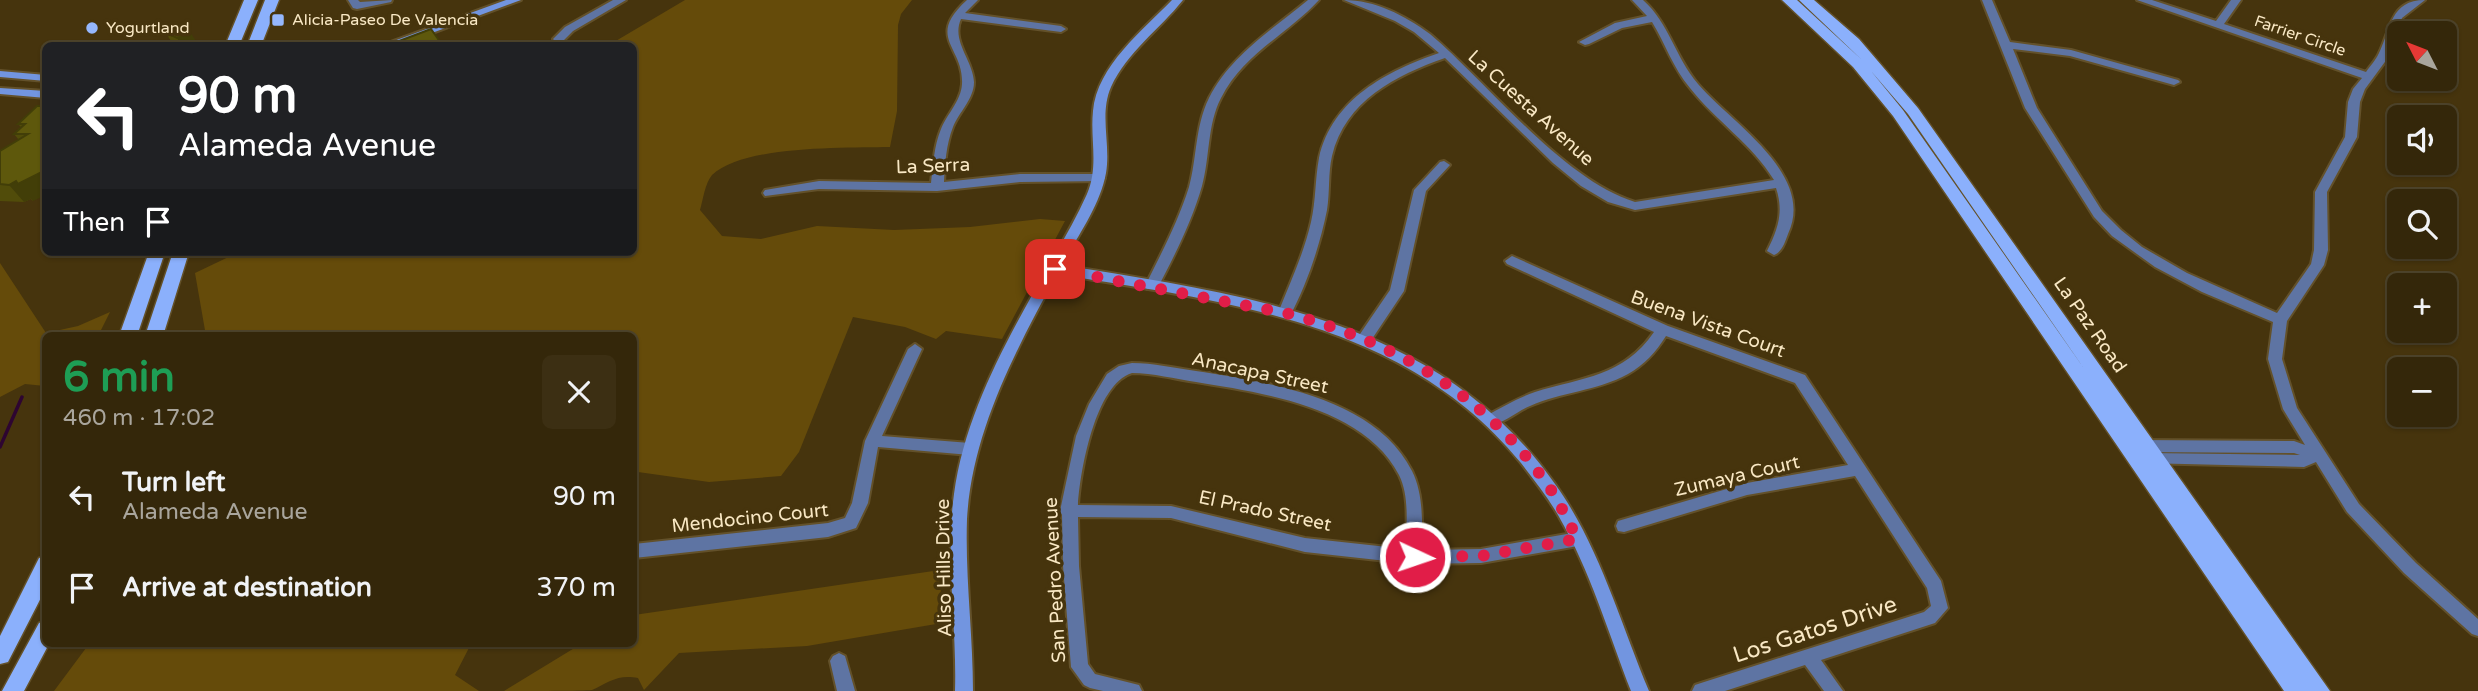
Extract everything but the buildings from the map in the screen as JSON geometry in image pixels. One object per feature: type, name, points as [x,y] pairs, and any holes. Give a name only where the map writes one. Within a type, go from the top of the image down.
[{"type":"main road","points":[[234,42],[251,0]]},
{"type":"main road","points":[[256,42],[272,0]]},
{"type":"main road","name":"La Paz Road","points":[[1789,0],[1858,64],[1898,113],[2141,452],[2319,691]]},
{"type":"main road","name":"La Paz Road","points":[[1806,0],[1854,42],[1906,102],[2141,452],[2296,691]]},
{"type":"main road","points":[[129,332],[156,256]]},
{"type":"main road","points":[[155,332],[180,256]]},
{"type":"main road","points":[[0,655],[22,617],[42,573]]},
{"type":"main road","points":[[0,689],[41,639]]},
{"type":"main road","points":[[13,691],[41,639]]},
{"type":"street","points":[[355,3],[387,0]]},
{"type":"street","points":[[396,42],[516,0]]},
{"type":"street","points":[[559,39],[569,29],[621,0]]},
{"type":"street","points":[[937,187],[943,140],[964,100],[968,83],[953,46],[952,32],[959,15],[973,0]]},
{"type":"street","name":"Aliso Hills Drive","points":[[964,691],[959,537],[962,494],[970,449],[983,411],[1099,178],[1100,102],[1110,79],[1178,0]]},
{"type":"street","points":[[1152,286],[1192,197],[1200,169],[1203,131],[1216,96],[1241,63],[1314,0]]},
{"type":"street","name":"La Cuesta Avenue","points":[[1349,0],[1406,23],[1446,54],[1556,159],[1616,203],[1634,206],[1782,183]]},
{"type":"street","points":[[1637,0],[1656,18],[1692,83],[1761,150],[1782,183],[1786,205],[1785,235],[1774,251]]},
{"type":"street","points":[[1987,0],[2031,108],[2098,214],[2110,228],[2153,262],[2280,320]]},
{"type":"street","name":"Farrier Circle","points":[[2142,0],[2368,76]]},
{"type":"street","points":[[2219,24],[2236,0]]},
{"type":"street","points":[[2420,0],[2398,17],[2384,55],[2368,76],[2354,102],[2348,144],[2321,192],[2321,250],[2318,265],[2280,320],[2275,359],[2280,385],[2317,455],[2353,508],[2379,537],[2478,629]]},
{"type":"street","points":[[959,15],[1061,29]]},
{"type":"street","points":[[1585,42],[1619,25],[1656,18]]},
{"type":"street","points":[[2004,45],[2071,53],[2174,82]]},
{"type":"street","points":[[1285,313],[1311,248],[1321,205],[1326,154],[1335,129],[1351,106],[1376,84],[1409,66],[1446,54]]},
{"type":"street","points":[[0,74],[42,78]]},
{"type":"street","points":[[0,85],[42,85]]},
{"type":"street","points":[[0,91],[42,95]]},
{"type":"street","points":[[1365,338],[1396,291],[1420,190],[1444,165]]},
{"type":"street","name":"La Serra","points":[[769,193],[819,186],[937,187],[1020,178],[1099,178]]},
{"type":"street","name":"Buena Vista Court","points":[[1511,261],[1663,330],[1800,380],[1935,586],[1940,608]]},
{"type":"street","points":[[1055,269],[1285,313],[1365,338],[1429,371],[1492,420],[1550,488],[1578,539],[1640,691]]},
{"type":"street","points":[[1492,420],[1540,396],[1598,382],[1628,370],[1650,352],[1663,330]]},
{"type":"street","name":"Mendocino Court","points":[[637,551],[839,528],[850,523],[857,513],[872,441],[915,349]]},
{"type":"street","name":"Anacapa Street","points":[[1121,369],[1141,368],[1298,398],[1328,406],[1362,423],[1386,445],[1405,472],[1414,505],[1415,557]]},
{"type":"street","name":"San Pedro Avenue","points":[[1121,369],[1108,380],[1084,431],[1073,468],[1068,511],[1080,667],[1084,675],[1098,684],[1133,691]]},
{"type":"street","points":[[872,441],[970,449]]},
{"type":"street","points":[[2141,452],[2304,461],[2317,455]]},
{"type":"street","name":"Zumaya Court","points":[[1624,526],[1747,489],[1860,469]]},
{"type":"street","name":"El Prado Street","points":[[1068,511],[1171,512],[1305,545],[1415,557],[1481,556],[1578,539]]},
{"type":"street","name":"Los Gatos Drive","points":[[1701,691],[1929,618],[1940,608]]},
{"type":"street","points":[[1809,656],[1834,691]]},
{"type":"street","points":[[839,661],[846,691]]},
{"type":"shaded area","points":[[685,0],[912,0],[901,14],[898,25],[897,111],[890,147],[796,150],[747,158],[727,165],[712,175],[700,210],[722,236],[761,239],[817,226],[894,230],[970,227],[1040,219],[1065,221],[1002,339],[946,331],[936,339],[905,327],[853,317],[799,452],[781,476],[709,482],[637,472],[637,332],[205,332],[195,273],[231,256],[637,256],[637,42],[614,42]]},
{"type":"shaded area","points":[[0,263],[45,332],[42,332],[42,386],[25,384],[0,397]]},
{"type":"shaded area","points":[[110,312],[100,332],[51,332],[78,326]]},
{"type":"shaded area","points":[[940,570],[942,623],[807,646],[679,653],[644,690],[638,678],[625,677],[592,690],[504,691],[576,647],[637,647],[637,615]]},
{"type":"shaded area","points":[[87,647],[469,647],[455,675],[479,691],[54,691]]},
{"type":"waterway","points":[[0,447],[22,397]]},
{"type":"place","name":"Alicia-Paseo De Valencia","points":[[278,20]]},
{"type":"place","name":"Yogurtland","points":[[92,28]]},
{"type":"route","points":[[1055,269],[1285,313],[1365,338],[1400,354],[1459,392],[1492,420],[1550,488],[1578,539],[1481,556],[1415,557]]}]
